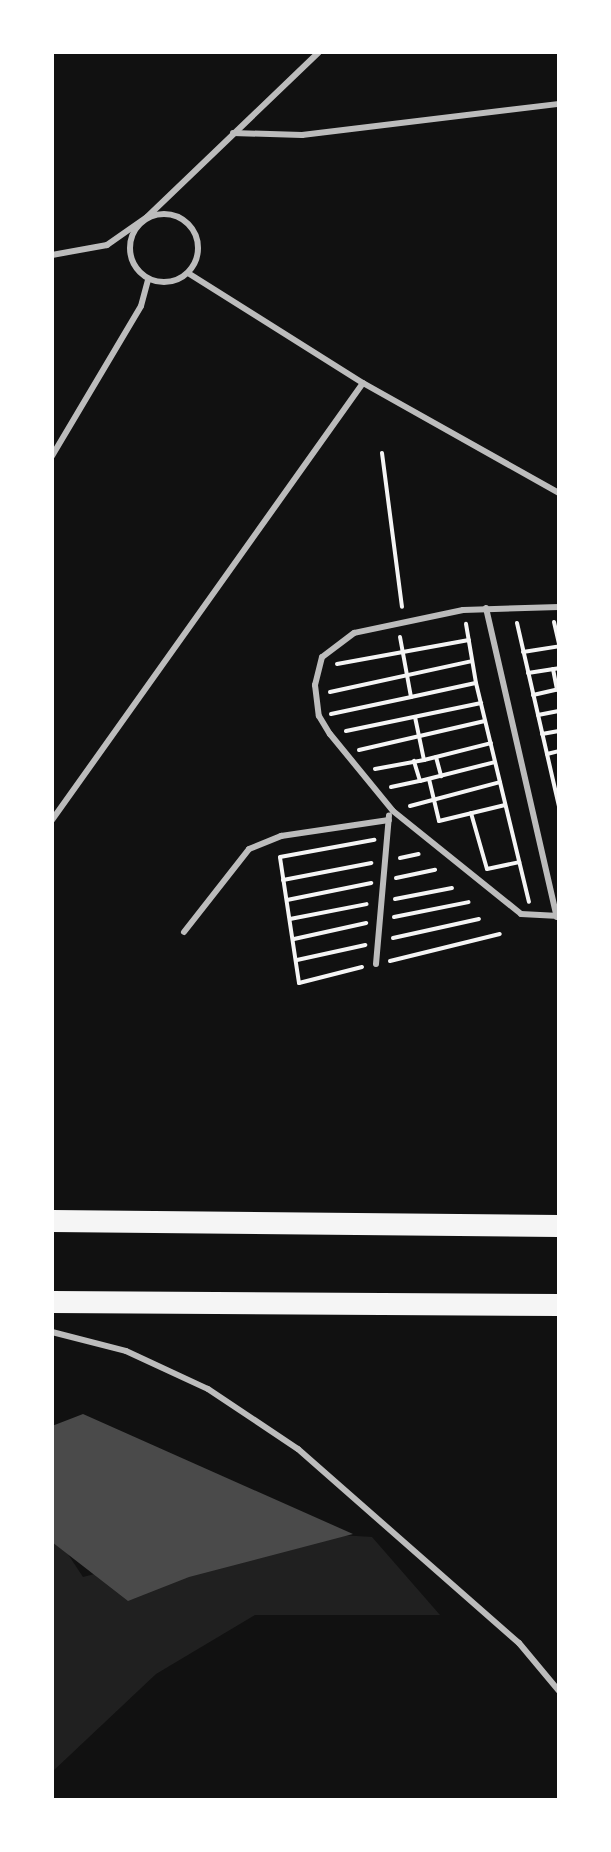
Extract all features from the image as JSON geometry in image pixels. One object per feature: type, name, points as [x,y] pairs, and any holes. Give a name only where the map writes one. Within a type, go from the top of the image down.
[{"type":"highway","points":[[52,1221],[559,1226]]},
{"type":"highway","points":[[52,1302],[559,1305]]},
{"type":"lane","points":[[52,255],[107,245],[147,217],[319,52]]},
{"type":"lane","points":[[233,133],[302,135],[559,104]]},
{"type":"lane","points":[[161,213],[191,227],[198,248],[188,273],[163,283],[148,279],[136,270],[129,246],[147,217],[161,213]]},
{"type":"lane","points":[[188,273],[363,383],[559,493]]},
{"type":"lane","points":[[52,456],[141,306],[148,279]]},
{"type":"lane","points":[[52,820],[363,383]]},
{"type":"lane","points":[[486,608],[558,917],[521,914],[477,883],[392,809],[330,734],[319,716],[316,695],[322,657],[354,633],[463,610],[512,605],[559,607]]},
{"type":"lane","points":[[376,964],[392,809]]},
{"type":"lane","points":[[184,932],[249,849],[281,836],[389,820]]},
{"type":"lane","points":[[52,1332],[126,1351],[208,1389],[298,1449],[509,1633],[559,1691]]},
{"type":"path","points":[[382,453],[403,653],[411,697]]},
{"type":"path","points":[[512,605],[559,806]]},
{"type":"path","points":[[523,652],[559,644],[549,606]]},
{"type":"path","points":[[463,610],[476,683],[532,914]]},
{"type":"path","points":[[319,668],[469,640]]},
{"type":"path","points":[[316,695],[472,661]]},
{"type":"path","points":[[528,673],[556,668],[558,690],[533,695]]},
{"type":"path","points":[[319,716],[476,683]]},
{"type":"path","points":[[330,734],[481,703]]},
{"type":"path","points":[[538,715],[559,711]]},
{"type":"path","points":[[415,717],[424,760]]},
{"type":"path","points":[[345,753],[485,721]]},
{"type":"path","points":[[542,734],[559,731]]},
{"type":"path","points":[[360,772],[491,743]]},
{"type":"path","points":[[547,754],[559,751]]},
{"type":"path","points":[[436,757],[441,776]]},
{"type":"path","points":[[414,761],[420,781]]},
{"type":"path","points":[[375,790],[495,762]]},
{"type":"path","points":[[551,771],[559,769]]},
{"type":"path","points":[[429,779],[439,821],[505,805]]},
{"type":"path","points":[[392,809],[500,782]]},
{"type":"path","points":[[471,813],[487,869],[519,862]]},
{"type":"path","points":[[388,838],[280,857],[299,983],[500,934]]},
{"type":"path","points":[[283,880],[419,854]]},
{"type":"path","points":[[287,900],[435,870]]},
{"type":"shaded area","points":[[52,1530],[83,1577],[262,1530],[372,1537],[440,1615],[255,1615],[156,1674],[52,1772]]},
{"type":"building","points":[[83,1414],[353,1534],[189,1577],[128,1601],[52,1542],[52,1426]]}]
